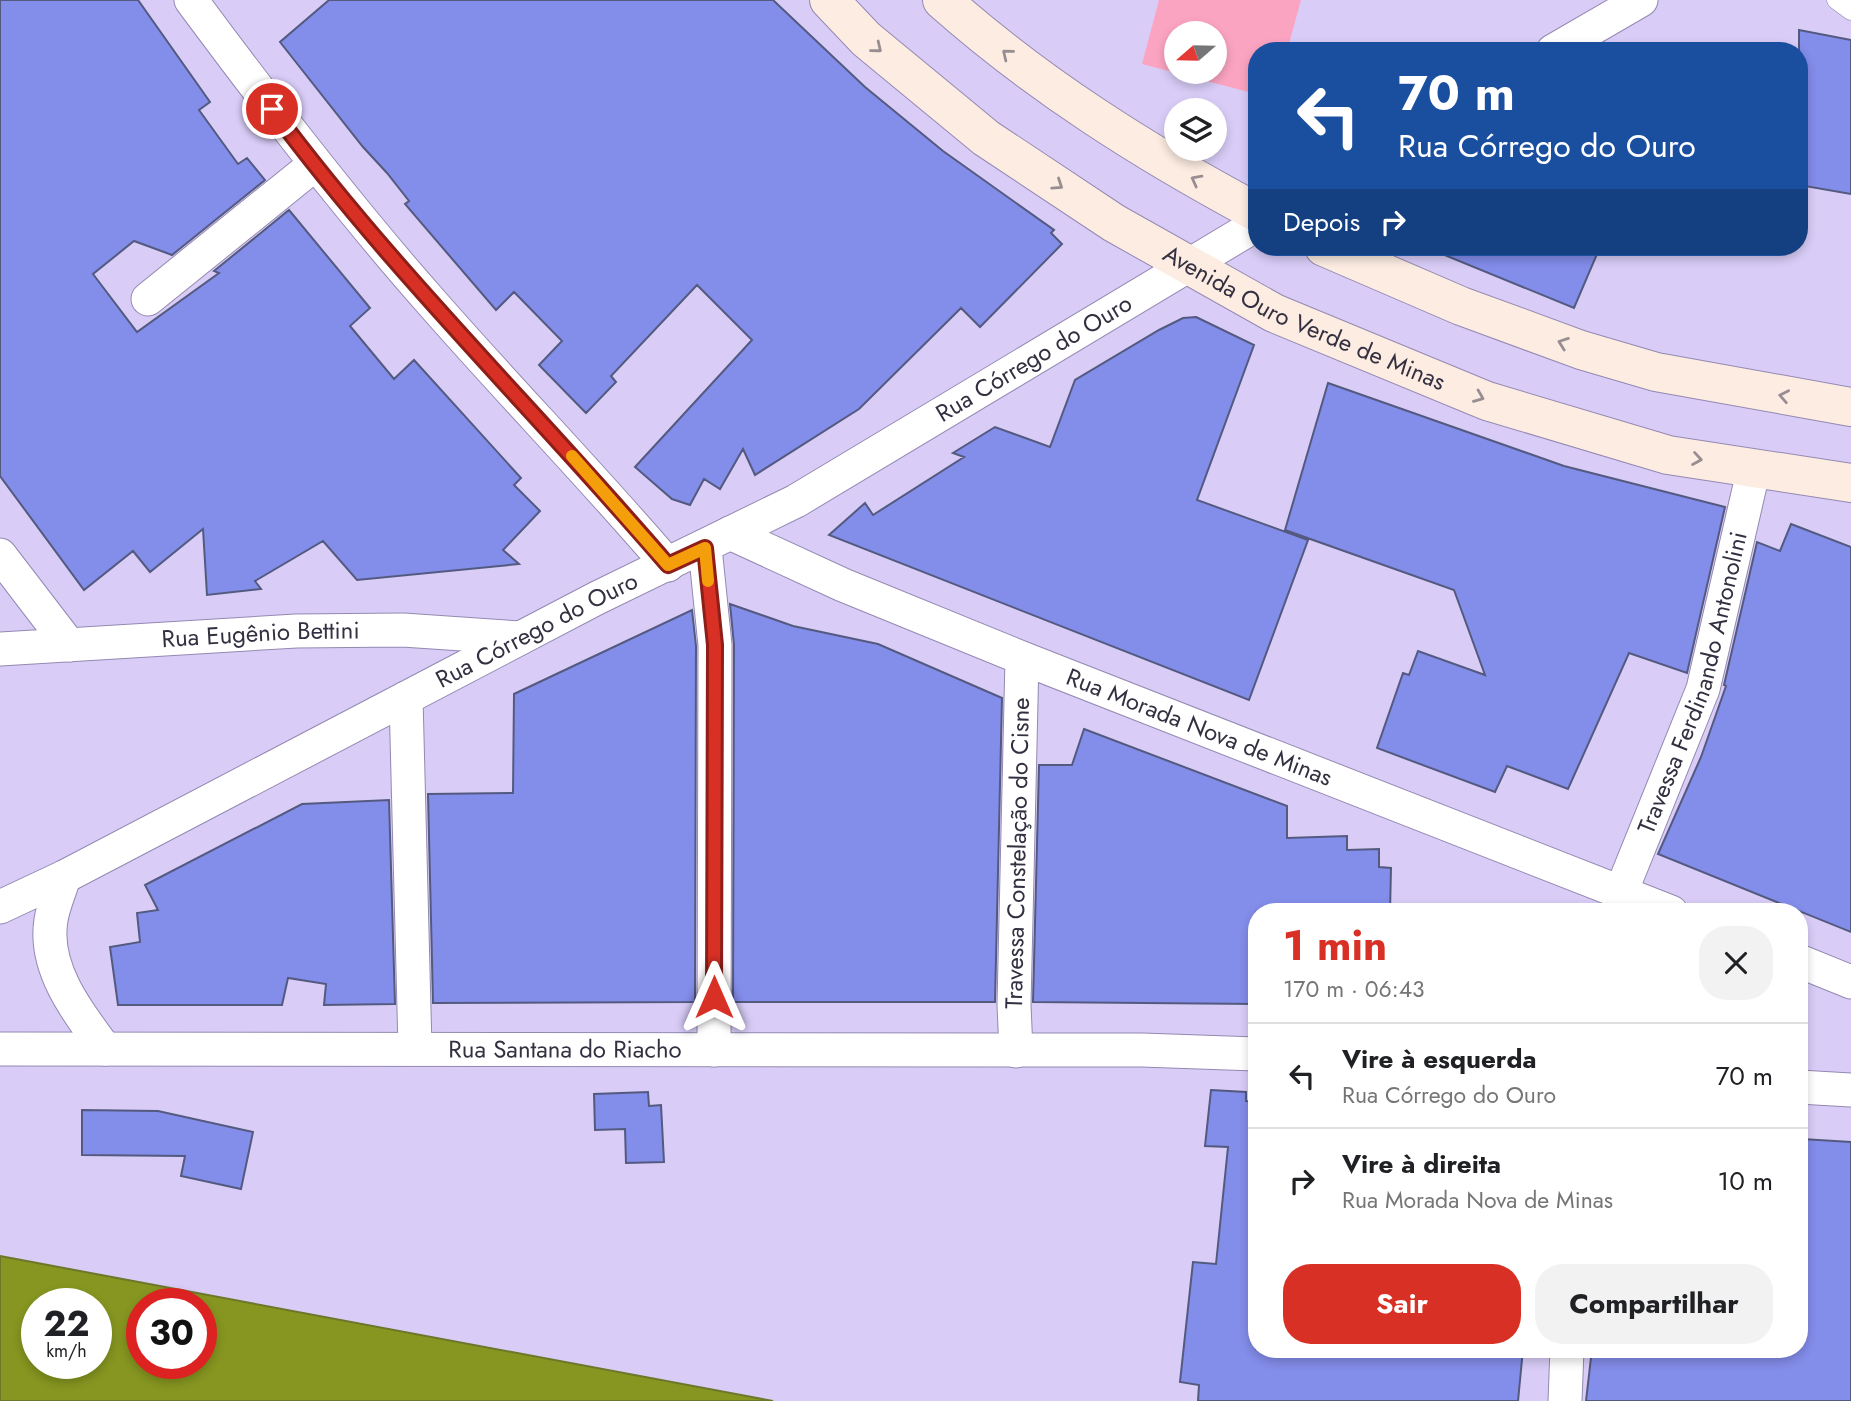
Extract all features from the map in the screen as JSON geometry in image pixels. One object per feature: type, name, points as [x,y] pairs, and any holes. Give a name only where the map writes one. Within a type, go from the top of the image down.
[{"type":"street","points":[[191,0],[314,165],[433,304],[611,498],[668,565]]},
{"type":"street","name":"Avenida Ouro Verde de Minas","points":[[829,0],[866,39],[986,138],[1114,223],[1274,313],[1487,401],[1668,455],[1851,483]]},
{"type":"street","points":[[942,0],[1043,83],[1168,165],[1248,208]]},
{"type":"street","points":[[1569,42],[1641,0]]},
{"type":"street","points":[[148,299],[314,165]]},
{"type":"street","name":"Rua Córrego do Ouro","points":[[0,907],[64,877],[520,638],[796,501],[1248,230]]},
{"type":"street","points":[[1345,256],[1461,306],[1581,350],[1656,372],[1851,407]]},
{"type":"street","name":"Travessa Ferdinando Antonolini","points":[[1621,892],[1703,689],[1754,468]]},
{"type":"street","points":[[714,1050],[715,645],[718,541]]},
{"type":"street","name":"Rua Morada Nova de Minas","points":[[718,541],[843,585],[1648,903]]},
{"type":"street","points":[[0,555],[69,645]]},
{"type":"street","name":"Rua Eugênio Bettini","points":[[0,649],[296,631],[403,630],[520,638]]},
{"type":"street","name":"Travessa Constelação do Cisne","points":[[1016,1051],[1014,1005],[1022,657]]},
{"type":"street","points":[[406,698],[415,1048]]},
{"type":"street","points":[[64,877],[51,921],[55,967],[74,1007],[105,1049]]},
{"type":"street","points":[[1808,965],[1851,982]]},
{"type":"street","name":"Rua Santana do Riacho","points":[[0,1049],[415,1048],[1248,1054]]},
{"type":"street","points":[[1808,1088],[1851,1090]]},
{"type":"street","points":[[1565,1401],[1567,1358]]},
{"type":"lane","points":[[1836,0],[1851,11]]},
{"type":"shaded area","points":[[1159,0],[1301,0],[1289,42],[1248,42],[1248,92],[1218,84],[1227,84],[1227,21],[1164,21],[1164,70],[1142,64]]},
{"type":"shaded area","points":[[0,1256],[171,1288],[126,1288],[126,1379],[217,1379],[217,1297],[773,1401],[0,1401]]},
{"type":"building","points":[[0,0],[138,0],[210,102],[199,110],[238,164],[247,158],[265,180],[172,255],[134,241],[93,274],[137,332],[219,273],[214,271],[289,210],[370,308],[350,326],[394,379],[414,360],[521,478],[514,485],[540,511],[503,550],[519,564],[357,580],[323,541],[255,581],[261,589],[207,595],[203,529],[150,572],[133,551],[84,590],[0,476]]},
{"type":"building","points":[[329,0],[773,0],[865,87],[943,151],[1054,230],[1051,233],[1062,244],[980,327],[961,308],[859,409],[755,475],[743,449],[720,489],[704,479],[690,505],[672,499],[635,467],[752,340],[697,285],[611,376],[616,382],[586,413],[539,365],[562,341],[514,292],[496,310],[405,204],[409,201],[280,42]]},
{"type":"building","points":[[1799,30],[1851,40],[1851,194],[1808,187],[1808,42],[1799,42]]},
{"type":"building","points":[[1447,256],[1596,256],[1574,308]]},
{"type":"building","points":[[1196,317],[1254,345],[1197,500],[1308,540],[1249,700],[829,535],[865,503],[873,515],[964,457],[953,453],[995,427],[1050,447],[1075,380],[1159,330],[1183,318]]},
{"type":"building","points":[[1328,383],[1564,466],[1725,507],[1687,673],[1629,653],[1568,789],[1507,766],[1495,792],[1377,748],[1403,673],[1409,675],[1418,651],[1485,675],[1454,590],[1285,530]]},
{"type":"building","points":[[1791,524],[1851,547],[1851,932],[1808,915],[1808,903],[1779,903],[1658,854],[1701,757],[1726,686],[1724,685],[1757,542],[1780,551]]},
{"type":"building","points":[[730,604],[793,626],[878,644],[1002,698],[995,1002],[733,1002],[734,645]]},
{"type":"building","points":[[692,610],[696,646],[695,1002],[433,1003],[428,794],[513,793],[514,694]]},
{"type":"building","points":[[1084,729],[1287,806],[1287,838],[1347,836],[1347,850],[1379,849],[1379,867],[1391,868],[1390,903],[1248,903],[1248,1004],[1033,1002],[1039,765],[1072,765]]},
{"type":"building","points":[[389,800],[395,1004],[324,1005],[326,984],[288,978],[282,1005],[118,1005],[110,947],[140,942],[137,913],[158,910],[145,885],[302,804]]},
{"type":"building","points":[[1211,1090],[1246,1092],[1248,1358],[1522,1358],[1518,1401],[1198,1401],[1199,1385],[1180,1382],[1193,1262],[1216,1264],[1228,1147],[1205,1146]]},
{"type":"building","points":[[648,1092],[649,1106],[661,1105],[664,1162],[626,1163],[625,1129],[595,1130],[594,1094]]},
{"type":"building","points":[[82,1110],[158,1111],[253,1132],[241,1189],[181,1176],[185,1156],[82,1155]]},
{"type":"building","points":[[1808,1139],[1851,1142],[1851,1401],[1586,1401],[1591,1358],[1808,1358]]},
{"type":"slow traffic","points":[[572,456],[668,565],[705,548],[708,581]]},
{"type":"route","points":[[272,109],[314,165],[433,304],[611,498],[668,565],[705,548],[715,645],[714,997]]}]
